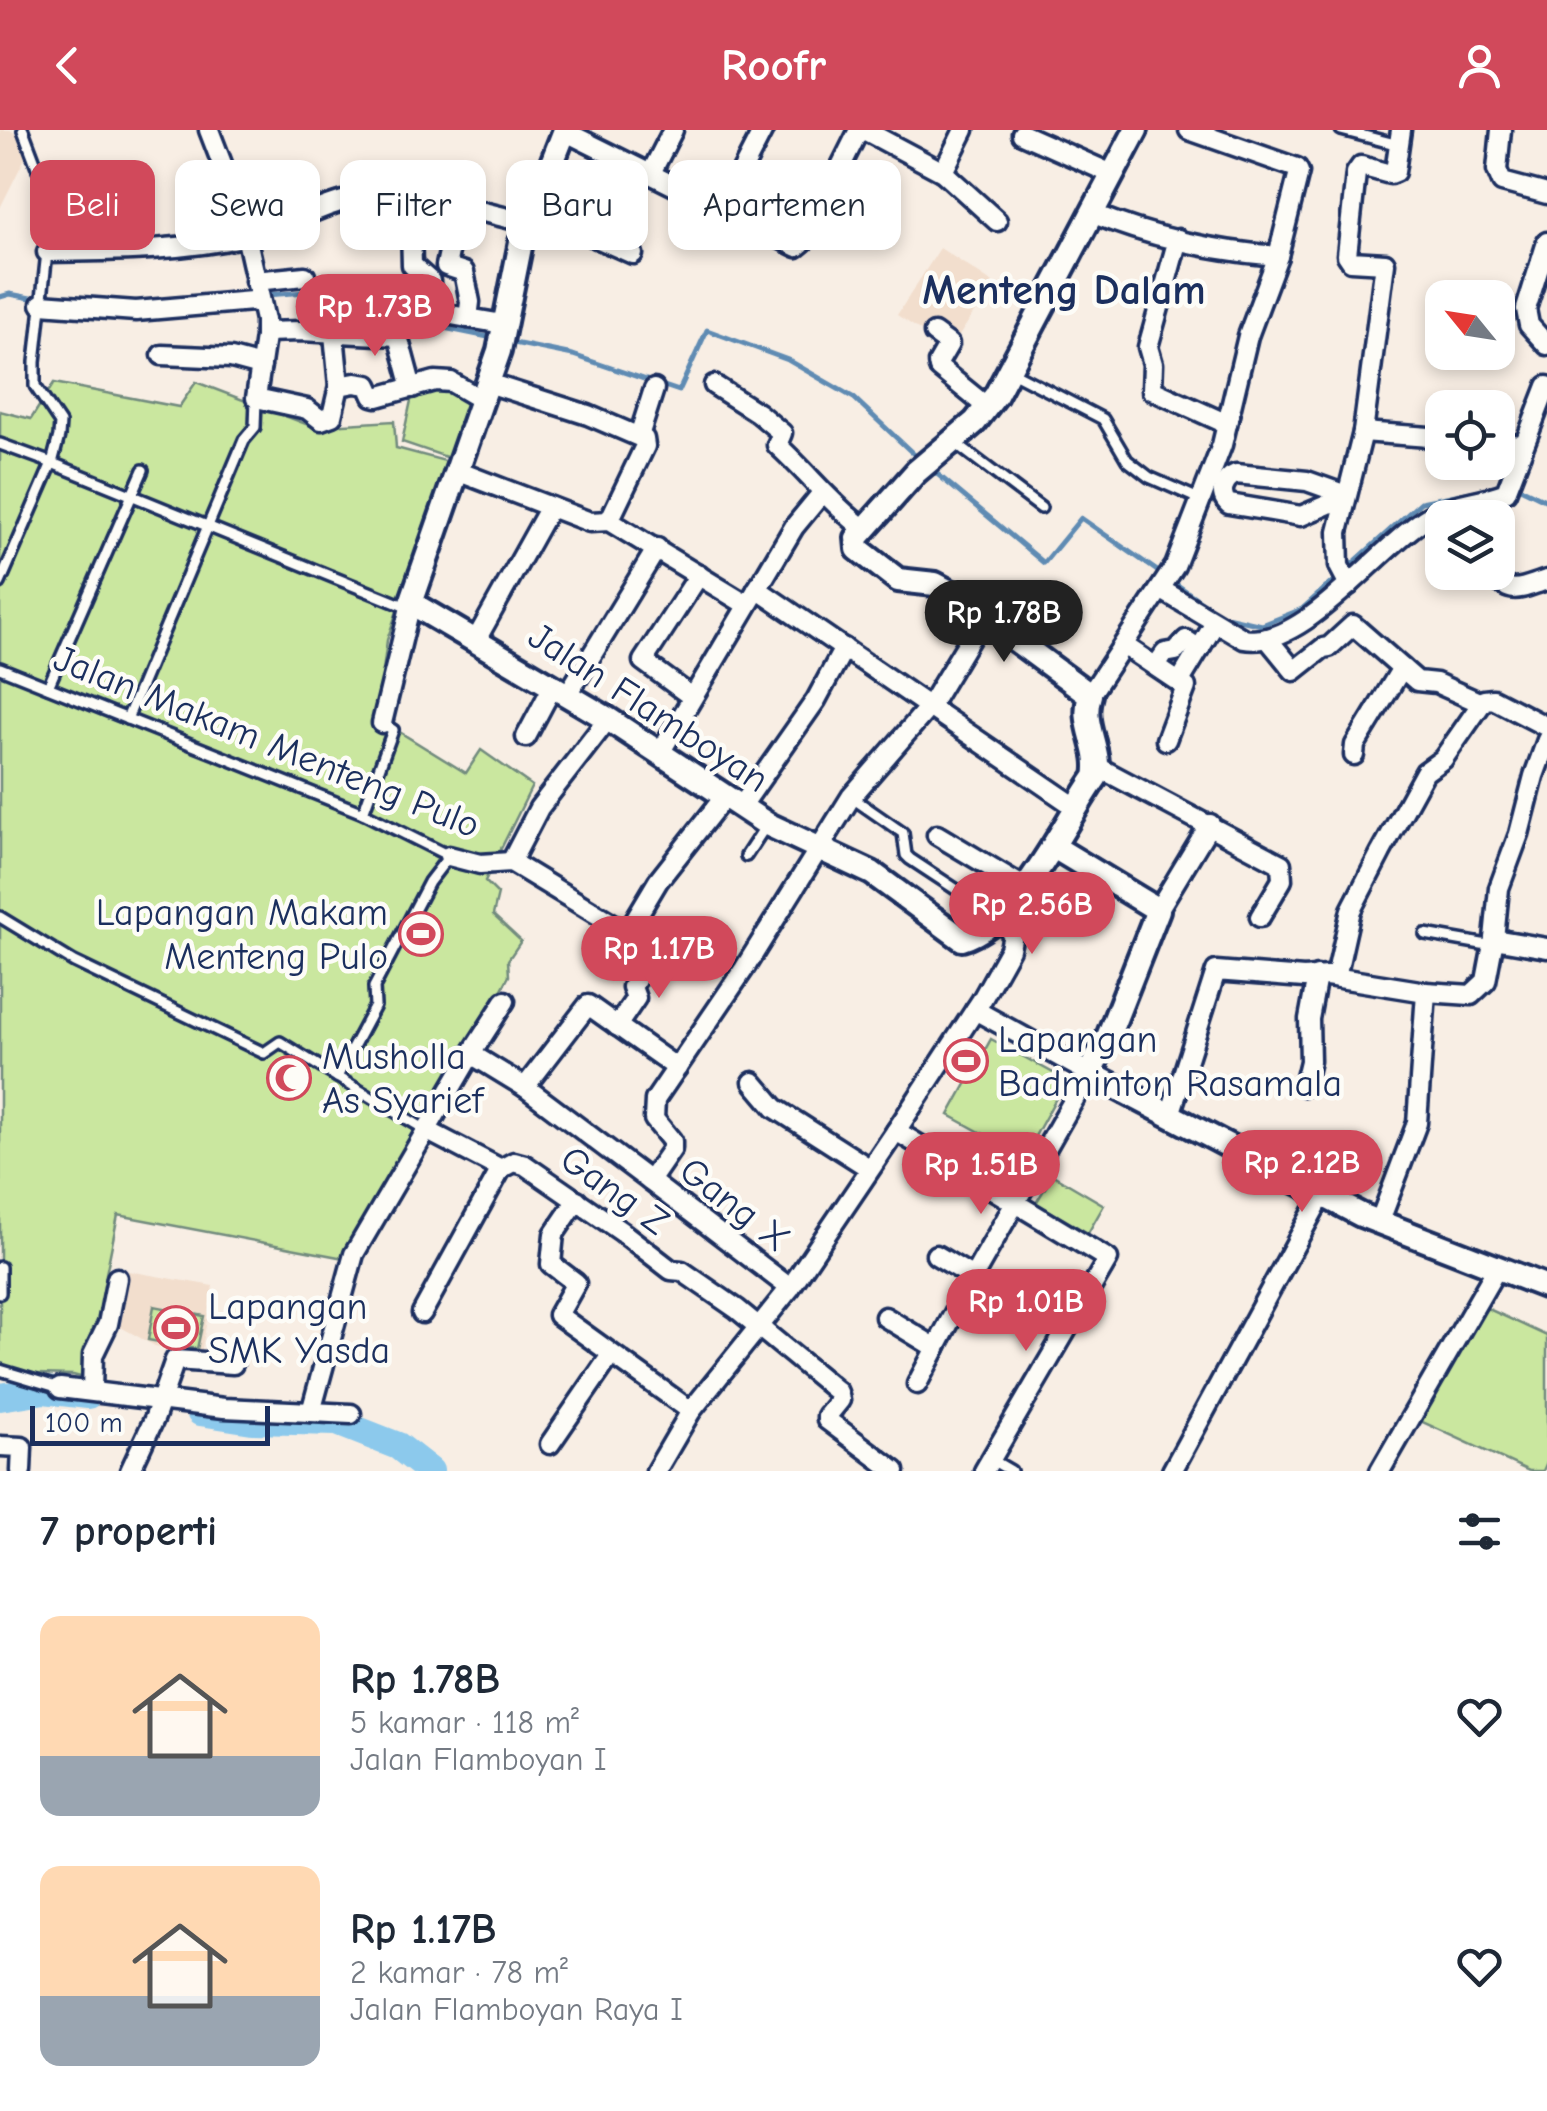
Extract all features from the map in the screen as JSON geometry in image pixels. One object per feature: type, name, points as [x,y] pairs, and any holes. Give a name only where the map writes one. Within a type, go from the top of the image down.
[{"type":"street","points":[[208,130],[220,160]]},
{"type":"street","points":[[553,160],[565,130],[668,182]]},
{"type":"street","points":[[650,174],[673,130]]},
{"type":"street","points":[[748,160],[763,130]]},
{"type":"street","points":[[846,160],[862,130],[944,172],[997,222]]},
{"type":"street","points":[[944,172],[964,130]]},
{"type":"street","points":[[1090,695],[934,584],[890,576],[858,549],[857,538],[987,406],[1010,371],[1136,130]]},
{"type":"street","points":[[1189,130],[1299,170],[1278,256],[1248,336],[1222,445],[1168,579],[1090,695],[1085,708],[1086,723],[1098,766],[1283,867],[1282,880],[1260,918]]},
{"type":"street","points":[[1501,130],[1497,170],[1502,182],[1547,194]]},
{"type":"street","points":[[1022,134],[1112,174]]},
{"type":"street","points":[[1349,585],[1340,566],[1338,532],[1363,432],[1384,263],[1346,258],[1356,173],[1361,166],[1395,172],[1400,138]]},
{"type":"street","points":[[1090,214],[1132,230],[1240,253],[1278,256]]},
{"type":"street","points":[[1178,240],[1148,348],[1153,364],[1152,390],[1227,424]]},
{"type":"street","points":[[1547,242],[1526,318],[1547,346]]},
{"type":"street","points":[[46,252],[175,247]]},
{"type":"street","points":[[249,250],[265,332],[256,398],[308,409],[321,420],[332,416],[339,386],[334,334]]},
{"type":"street","points":[[412,250],[412,265],[430,281],[430,318],[468,318],[501,337]]},
{"type":"street","points":[[449,250],[446,266],[464,272],[470,302],[468,318]]},
{"type":"street","points":[[382,723],[412,603],[485,391],[522,250]]},
{"type":"street","points":[[623,250],[634,254]]},
{"type":"street","points":[[41,299],[136,312],[252,301],[258,294],[305,276]]},
{"type":"street","points":[[265,332],[301,330],[398,336],[412,388]]},
{"type":"street","points":[[934,333],[949,344],[939,368],[987,406]]},
{"type":"street","points":[[162,355],[232,358],[261,366]]},
{"type":"street","points":[[339,386],[368,385],[377,396],[451,382],[639,436],[645,446],[609,521]]},
{"type":"street","points":[[714,385],[782,433],[776,444],[812,477],[822,493],[863,528]]},
{"type":"street","points":[[1484,500],[1506,492],[1547,386]]},
{"type":"street","points":[[639,436],[654,389]]},
{"type":"street","points":[[1363,432],[1425,437]]},
{"type":"street","points":[[1515,440],[1547,438]]},
{"type":"street","points":[[457,471],[590,522],[609,521],[699,575],[752,597],[844,648],[1077,808]]},
{"type":"street","points":[[1236,474],[1307,481],[1345,498],[1301,516],[1229,504],[1223,491],[1228,478],[1236,474]]},
{"type":"street","points":[[660,753],[794,527],[822,493]]},
{"type":"street","points":[[476,640],[550,507]]},
{"type":"street","points":[[1168,579],[1215,623],[1244,639],[1267,638],[1311,616],[1396,543],[1425,526]]},
{"type":"street","points":[[526,737],[657,548]]},
{"type":"street","points":[[692,698],[642,661],[699,575]]},
{"type":"street","points":[[1515,589],[1547,580]]},
{"type":"street","name":"Jalan Flamboyan","points":[[412,603],[608,719],[766,824],[872,873],[962,939],[997,916],[1024,888],[1054,847],[1096,777],[1098,766]]},
{"type":"street","points":[[525,1087],[588,1005],[677,1068],[850,797],[929,707],[983,617]]},
{"type":"street","points":[[1180,681],[1215,623]]},
{"type":"street","points":[[1267,638],[1294,671],[1353,625],[1417,681],[1436,683],[1481,703]]},
{"type":"street","points":[[1156,666],[1165,653],[1176,652],[1186,640],[1200,649]]},
{"type":"street","points":[[1125,646],[1180,681],[1186,692],[1166,740]]},
{"type":"street","points":[[627,933],[658,881],[733,802],[816,700],[844,648]]},
{"type":"street","points":[[1354,754],[1355,746],[1402,668]]},
{"type":"street","points":[[1304,1086],[1310,1061],[1309,1019],[1352,910],[1425,772],[1449,751],[1486,698],[1547,727]]},
{"type":"street","points":[[608,719],[539,808],[512,862],[654,950],[632,987],[636,998],[617,1026]]},
{"type":"street","points":[[1170,1115],[1214,973],[1227,970],[1326,977],[1471,995],[1480,990],[1486,981],[1494,943],[1499,888],[1520,834],[1547,740]]},
{"type":"street","points":[[917,1384],[1108,1037],[1158,910],[1210,824]]},
{"type":"street","points":[[937,834],[1024,888]]},
{"type":"street","points":[[1054,847],[1158,910]]},
{"type":"street","name":"Jalan Makam Menteng Pulo","points":[[449,856],[480,864],[512,862]]},
{"type":"street","points":[[656,1471],[691,1411],[790,1288],[976,1010],[1010,949],[1013,934],[997,916]]},
{"type":"street","points":[[1494,943],[1547,948]]},
{"type":"street","points":[[1379,1222],[1417,1123],[1426,992]]},
{"type":"street","points":[[311,1412],[354,1254],[504,1001]]},
{"type":"street","points":[[976,1010],[1322,1195],[1379,1222],[1547,1287]]},
{"type":"street","points":[[471,1054],[525,1087],[650,1181]]},
{"type":"street","name":"Gang X","points":[[677,1068],[654,1100],[654,1122],[672,1141],[672,1148],[650,1181],[790,1288]]},
{"type":"street","points":[[753,1082],[774,1108],[870,1168]]},
{"type":"street","name":"Gang Z","points":[[426,1130],[501,1170],[508,1164],[521,1163],[671,1270],[682,1272],[760,1326],[838,1392],[840,1400],[827,1420],[895,1471]]},
{"type":"street","points":[[896,1131],[1108,1259],[988,1465]]},
{"type":"street","points":[[422,1313],[501,1170]]},
{"type":"street","points":[[1172,1471],[1322,1195]]},
{"type":"street","points":[[577,1200],[552,1240],[551,1264],[576,1283],[558,1315],[691,1411]]},
{"type":"street","points":[[936,1255],[973,1277]]},
{"type":"street","points":[[1380,1471],[1497,1268]]},
{"type":"street","points":[[92,1391],[93,1355],[108,1324],[117,1278]]},
{"type":"street","points":[[884,1317],[936,1348]]},
{"type":"street","points":[[550,1444],[612,1355]]},
{"type":"street","points":[[130,1471],[175,1360],[233,1364]]},
{"type":"street","points":[[60,1388],[158,1406],[351,1414]]},
{"type":"street","points":[[0,1446],[22,1448],[20,1471]]},
{"type":"lane","points":[[0,583],[58,448],[60,423],[35,386],[46,208],[40,175],[23,130]]},
{"type":"lane","points":[[1341,130],[1400,138]]},
{"type":"lane","points":[[1010,371],[1103,419],[1127,460],[1149,477],[1199,499]]},
{"type":"lane","points":[[127,719],[244,440],[256,427],[256,398]]},
{"type":"lane","points":[[952,441],[1040,508]]},
{"type":"lane","points":[[0,444],[404,606],[412,603]]},
{"type":"lane","points":[[48,687],[143,470]]},
{"type":"lane","name":"Jalan Makam Menteng Pulo","points":[[0,668],[363,814],[449,856]]},
{"type":"lane","points":[[363,814],[393,730],[382,723]]},
{"type":"lane","points":[[850,797],[903,834],[910,859],[997,916]]},
{"type":"lane","points":[[746,856],[766,824]]},
{"type":"lane","points":[[337,1076],[375,1006],[374,987],[429,882],[449,856]]},
{"type":"lane","points":[[0,917],[74,962],[264,1053],[280,1042],[426,1130]]},
{"type":"lane","points":[[1425,934],[1494,943]]},
{"type":"lane","points":[[0,1267],[0,1293]]},
{"type":"lane","points":[[0,1370],[60,1388]]},
{"type":"lane","points":[[988,1465],[1012,1471]]},
{"type":"shaded area","points":[[0,130],[18,135],[26,156],[0,208]]},
{"type":"shaded area","points":[[940,248],[993,283],[950,350],[897,315]]},
{"type":"shaded area","points":[[128,1271],[213,1286],[201,1354],[155,1346],[117,1325]]},
{"type":"green space","points":[[196,382],[311,426],[394,421],[396,448],[449,462],[387,640],[377,718],[466,773],[481,750],[532,786],[485,881],[498,894],[493,915],[521,941],[508,960],[509,976],[426,1130],[344,1258],[118,1215],[106,1274],[104,1318],[83,1349],[88,1379],[0,1373],[0,411],[31,419],[54,383],[179,407]]},
{"type":"green space","points":[[442,384],[473,399],[449,458],[402,442],[412,396]]},
{"type":"green space","points":[[991,1039],[1066,1080],[1024,1156],[949,1115]]},
{"type":"green space","points":[[1053,1175],[1104,1205],[1088,1233],[1036,1203]]},
{"type":"green space","points":[[1480,1305],[1547,1336],[1547,1462],[1543,1471],[1529,1471],[1418,1420]]},
{"type":"green space","name":"Lapangan SMK Yasda","points":[[154,1306],[204,1316],[197,1349],[148,1340]]},
{"type":"waterway","points":[[266,295],[361,288],[366,331]]},
{"type":"waterway","points":[[0,297],[10,294],[41,300]]},
{"type":"waterway","points":[[400,332],[444,328],[493,338]]},
{"type":"waterway","points":[[509,342],[573,355],[679,391],[707,330],[788,360],[854,398],[921,461]]},
{"type":"waterway","points":[[930,468],[1044,563],[1081,518],[1222,616],[1262,625],[1302,609],[1421,502],[1496,487]]},
{"type":"waterway","points":[[1512,484],[1547,501]]},
{"type":"waterway","points":[[0,1397],[44,1390],[88,1395]]},
{"type":"waterway","points":[[200,1412],[252,1420],[337,1422],[398,1446],[430,1471]]},
{"type":"place","name":"Lapangan Makam Menteng Pulo","points":[[421,934]]},
{"type":"place","name":"Lapangan Badminton Rasamala","points":[[966,1061]]},
{"type":"place","name":"Musholla As Syarief","points":[[289,1078]]},
{"type":"place","name":"Lapangan SMK Yasda","points":[[176,1328]]},
{"type":"district","name":"Menteng Dalam","points":[[1064,289]]}]
